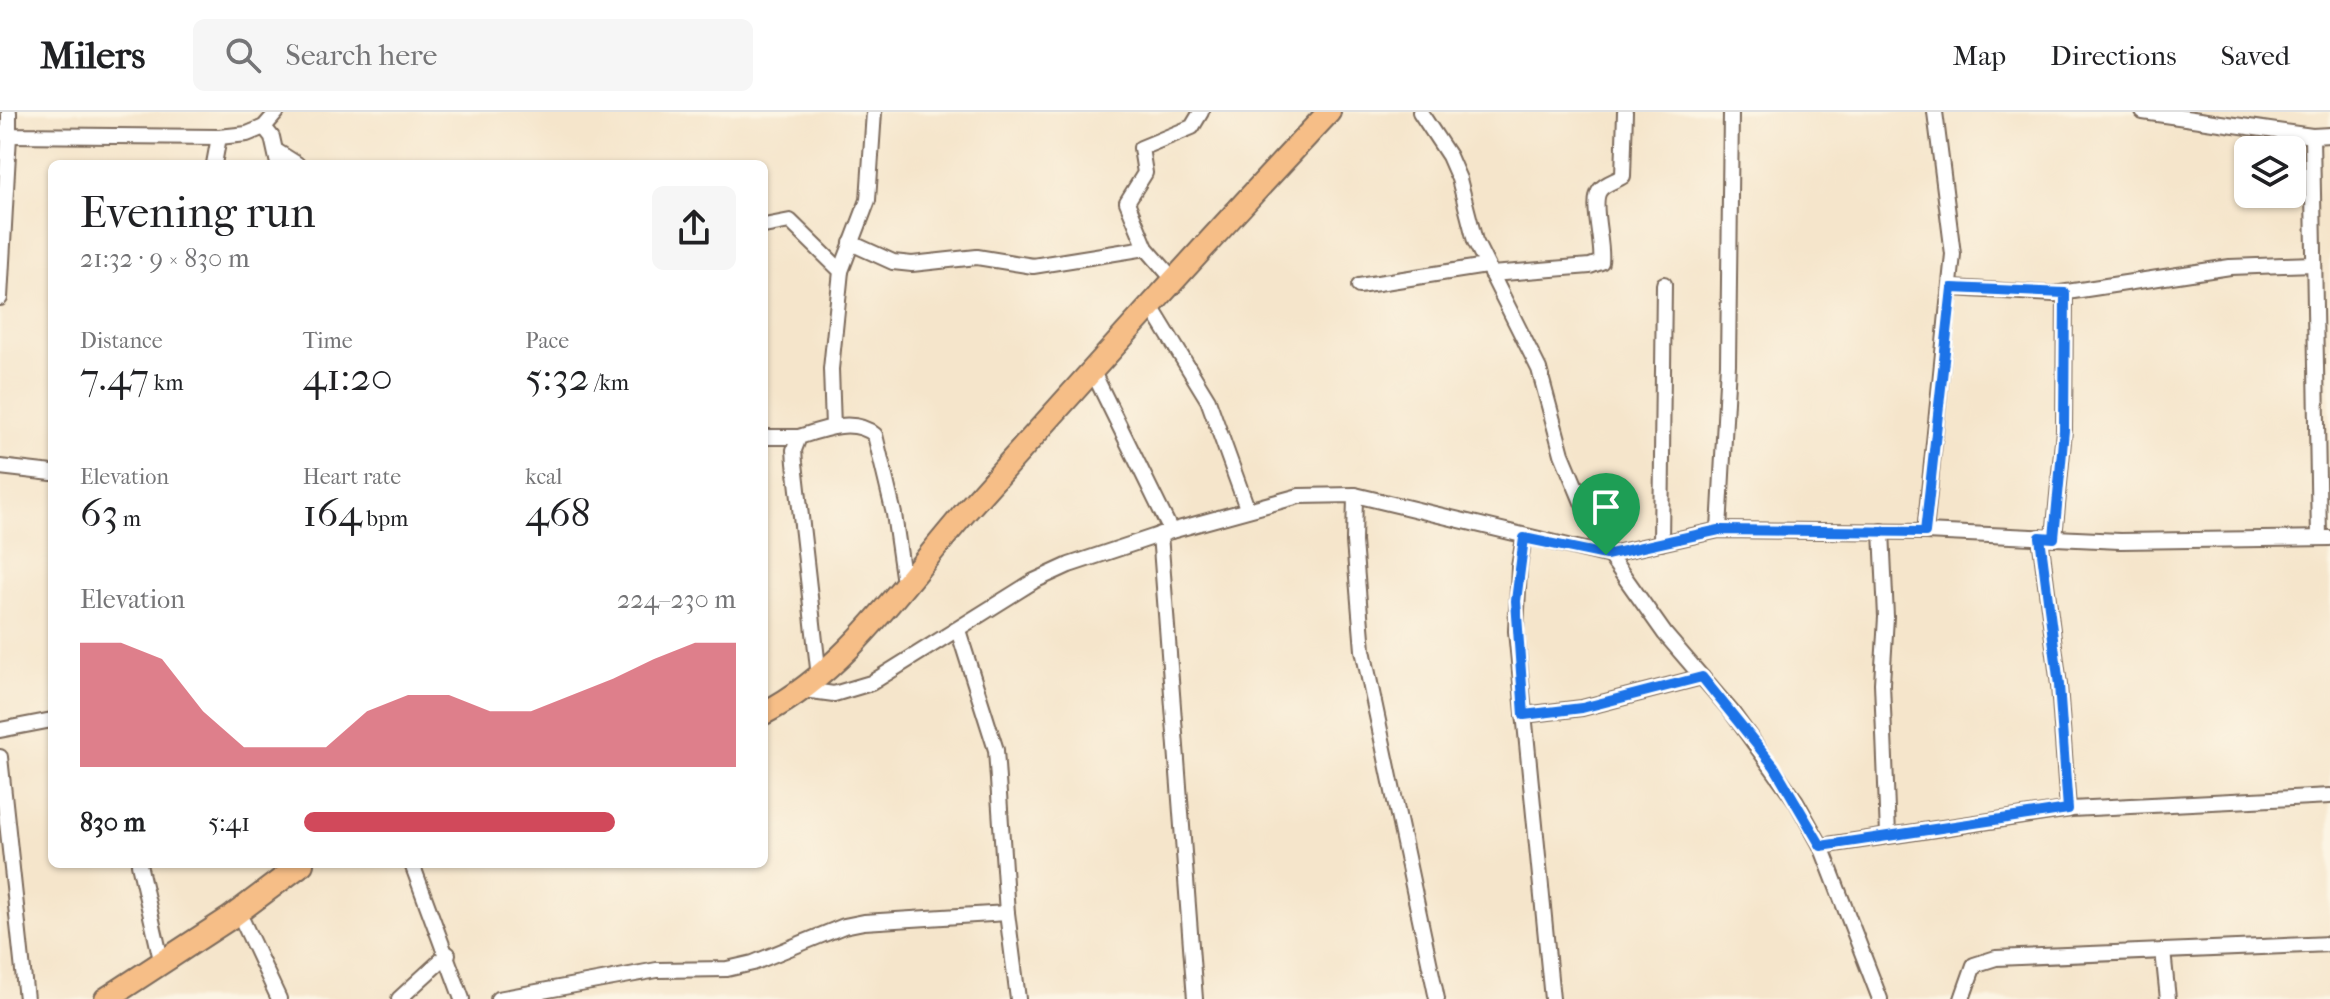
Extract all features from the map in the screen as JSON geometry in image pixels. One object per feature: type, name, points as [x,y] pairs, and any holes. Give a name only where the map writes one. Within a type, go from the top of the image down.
[{"type":"main road","points":[[768,710],[812,683],[1173,279],[1329,112]]},
{"type":"main road","points":[[106,999],[162,964],[296,868]]},
{"type":"main road","points":[[125,999],[243,922],[315,868]]},
{"type":"street","points":[[0,298],[5,134],[9,112]]},
{"type":"street","points":[[5,134],[219,137],[247,134],[264,127],[277,112]]},
{"type":"street","points":[[833,427],[831,369],[841,271],[862,221],[872,179],[874,112]]},
{"type":"street","points":[[1173,279],[1146,248],[1127,202],[1145,173],[1141,148],[1192,127],[1201,112]]},
{"type":"street","points":[[1420,112],[1439,139],[1459,179],[1475,241],[1539,369],[1573,485],[1606,555],[1774,766],[1821,846],[1880,999]]},
{"type":"street","points":[[1359,286],[1488,270],[1590,266],[1601,262],[1603,251],[1596,199],[1600,189],[1623,176],[1625,112]]},
{"type":"street","points":[[1719,530],[1728,364],[1731,112]]},
{"type":"street","points":[[1925,532],[1952,288],[1951,232],[1935,112]]},
{"type":"street","points":[[2143,112],[2312,136],[2330,135]]},
{"type":"street","points":[[264,127],[278,158]]},
{"type":"street","points":[[799,437],[794,450],[812,683],[834,694],[871,683],[1034,581],[1165,532],[1299,496],[1355,495],[1524,538],[1606,555],[1719,530],[1925,532],[2120,541],[2324,538],[2312,136]]},
{"type":"street","points":[[215,160],[219,137]]},
{"type":"street","points":[[768,225],[790,221],[841,271]]},
{"type":"street","points":[[851,243],[893,262],[912,264],[977,257],[1033,266],[1146,248]]},
{"type":"street","points":[[1952,288],[2065,293],[2230,267],[2314,264]]},
{"type":"street","points":[[1661,543],[1664,284]]},
{"type":"street","points":[[2065,293],[2064,430],[2047,538],[2068,809]]},
{"type":"street","points":[[1150,305],[1208,400],[1247,508]]},
{"type":"street","points":[[1093,372],[1165,532],[1195,999]]},
{"type":"street","points":[[768,437],[799,437],[833,427],[858,426],[875,435],[894,514],[904,583]]},
{"type":"street","points":[[0,467],[48,473]]},
{"type":"street","points":[[1355,495],[1354,542],[1365,665],[1437,999]]},
{"type":"street","points":[[1882,531],[1888,835]]},
{"type":"street","points":[[1524,538],[1516,601],[1552,999]]},
{"type":"street","points":[[958,630],[996,750],[1007,913],[1018,999]]},
{"type":"street","points":[[1524,715],[1582,708],[1702,677]]},
{"type":"street","points":[[0,730],[48,721]]},
{"type":"street","points":[[0,757],[4,836],[26,999]]},
{"type":"street","points":[[1821,846],[2068,809],[2330,796]]},
{"type":"street","points":[[140,868],[162,964]]},
{"type":"street","points":[[414,868],[448,954],[462,999]]},
{"type":"street","points":[[498,999],[657,970],[727,969],[753,963],[844,926],[864,922],[1007,913]]},
{"type":"street","points":[[243,922],[279,999]]},
{"type":"street","points":[[1962,999],[1968,973],[1984,959],[2330,944]]},
{"type":"street","points":[[2163,951],[2168,999]]},
{"type":"street","points":[[399,999],[448,954]]},
{"type":"route","points":[[1952,288],[2065,293],[2062,480],[2054,538],[2040,537],[2059,685],[2068,809],[1970,821],[1821,846],[1774,766],[1702,677],[1582,708],[1524,715],[1516,601],[1524,538],[1606,555],[1719,530],[1925,532],[1952,288]]}]
